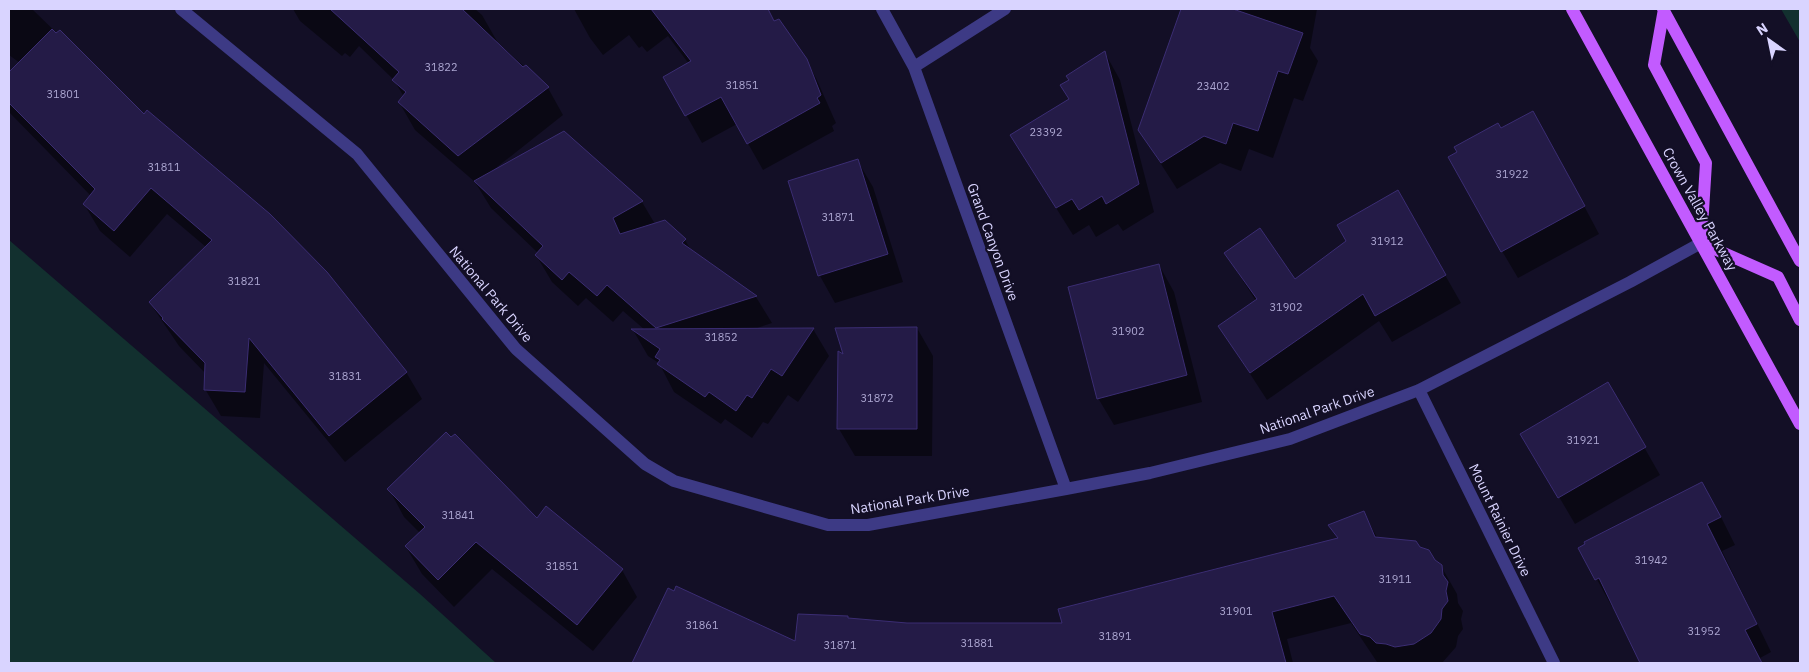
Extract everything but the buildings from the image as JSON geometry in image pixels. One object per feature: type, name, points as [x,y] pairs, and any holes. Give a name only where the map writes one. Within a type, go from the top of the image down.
[{"type":"main road","name":"Crown Valley Parkway","points":[[1572,9],[1800,424]]},
{"type":"main road","points":[[1663,9],[1654,65],[1706,163],[1701,242],[1778,277],[1800,320]]},
{"type":"main road","points":[[1663,9],[1800,261]]},
{"type":"street","name":"National Park Drive","points":[[181,9],[358,154],[516,349],[645,464],[674,481],[828,525],[868,525],[1066,489],[1150,473],[1290,438],[1419,390],[1621,286],[1701,242]]},
{"type":"street","name":"Grand Canyon Drive","points":[[882,9],[914,67],[1066,489]]},
{"type":"street","points":[[914,67],[1005,9]]},
{"type":"street","name":"Mount Rainier Drive","points":[[1419,390],[1554,663]]},
{"type":"green space","points":[[1781,9],[1800,9],[1800,42]]},
{"type":"green space","points":[[9,240],[420,594],[496,663],[9,663]]}]
